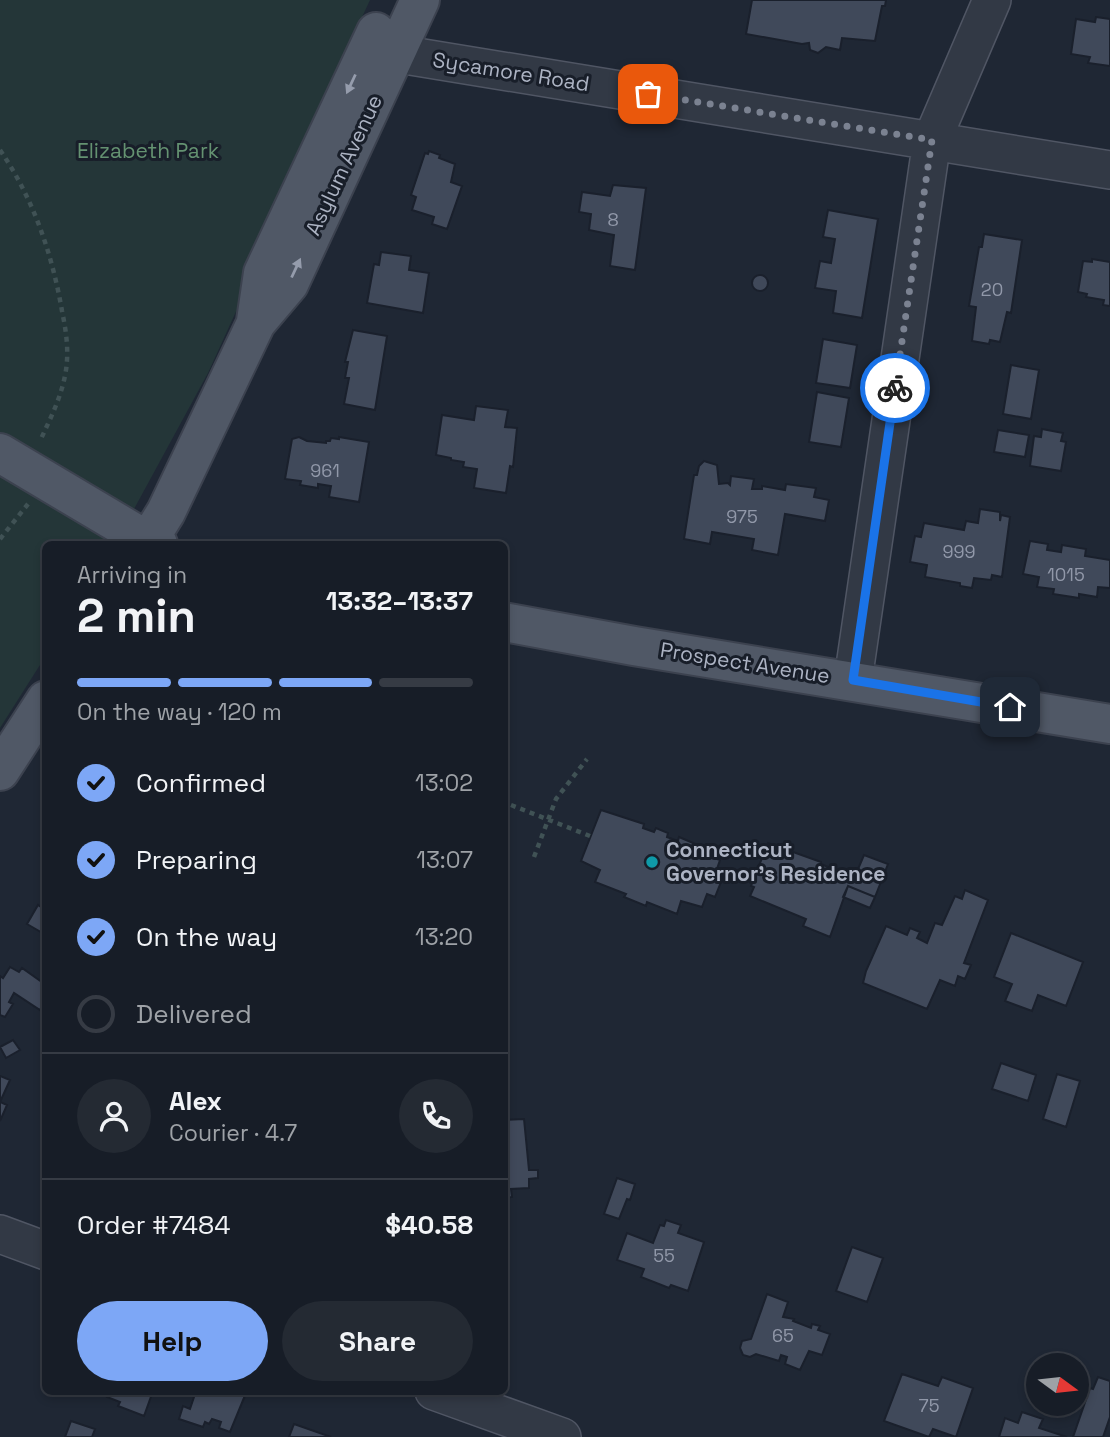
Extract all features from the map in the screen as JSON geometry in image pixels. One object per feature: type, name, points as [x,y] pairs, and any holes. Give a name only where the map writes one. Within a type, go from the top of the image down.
[{"type":"main road","name":"Asylum Avenue","points":[[152,541],[256,323],[289,284],[382,51],[391,0]]},
{"type":"main road","name":"Asylum Avenue","points":[[382,51],[420,0]]},
{"type":"main road","points":[[0,453],[148,541]]},
{"type":"main road","name":"Prospect Avenue","points":[[508,623],[1110,724]]},
{"type":"main road","points":[[0,771],[42,706]]},
{"type":"street","points":[[853,680],[932,140],[992,0]]},
{"type":"street","name":"Sycamore Road","points":[[382,51],[1110,170]]},
{"type":"street","points":[[0,1234],[42,1250]]},
{"type":"street","points":[[445,1395],[562,1437]]},
{"type":"path","points":[[0,150],[35,213],[55,268],[67,336],[67,367],[61,395],[40,441]]},
{"type":"path","points":[[0,539],[21,515]]},
{"type":"path","points":[[534,857],[556,799],[587,759]]},
{"type":"path","points":[[511,805],[590,836]]},
{"type":"green space","name":"Elizabeth Park","points":[[0,0],[370,0],[337,71],[281,213],[208,373],[117,541],[42,541],[42,662],[0,728]]},
{"type":"building","points":[[752,0],[886,0],[885,6],[882,6],[875,41],[842,38],[840,50],[826,47],[818,53],[810,50],[809,43],[746,34]]},
{"type":"building","points":[[1096,17],[1110,19],[1110,66],[1088,63],[1090,57],[1071,54],[1076,19],[1095,22]]},
{"type":"building","points":[[429,151],[455,164],[451,182],[462,186],[447,229],[432,224],[434,217],[412,210],[416,197],[411,195],[425,153],[428,154]]},
{"type":"building","points":[[613,185],[646,188],[635,270],[610,266],[614,235],[589,230],[591,214],[579,212],[582,192],[610,196]]},
{"type":"building","points":[[828,210],[878,219],[862,318],[833,313],[836,291],[815,288],[820,261],[831,263],[835,239],[823,237]]},
{"type":"building","points":[[984,234],[1022,240],[1011,313],[1007,312],[1000,342],[990,340],[989,344],[972,341],[976,307],[969,306],[979,247],[982,247]]},
{"type":"building","points":[[381,252],[411,256],[409,270],[429,273],[423,313],[367,303],[374,264],[379,265]]},
{"type":"building","points":[[1092,259],[1110,262],[1110,306],[1103,305],[1104,300],[1086,297],[1087,294],[1078,292],[1083,261],[1092,262]]},
{"type":"building","points":[[760,275],[768,283],[760,291],[752,283]]},
{"type":"building","points":[[353,330],[387,336],[375,410],[344,404],[349,378],[345,378],[348,362],[345,362]]},
{"type":"building","points":[[823,339],[857,345],[850,388],[816,383]]},
{"type":"building","points":[[1011,365],[1039,370],[1031,419],[1003,414]]},
{"type":"building","points":[[817,392],[849,398],[841,447],[809,442]]},
{"type":"building","points":[[476,406],[508,410],[505,427],[517,428],[513,467],[510,466],[506,493],[474,488],[477,469],[463,467],[464,462],[436,455],[442,415],[474,420]]},
{"type":"building","points":[[1042,429],[1063,433],[1061,441],[1066,442],[1061,471],[1030,466],[1034,436],[1041,437]]},
{"type":"building","points":[[998,430],[1029,435],[1025,457],[994,452]]},
{"type":"building","points":[[299,437],[307,441],[326,443],[331,438],[339,437],[369,442],[359,502],[329,497],[331,486],[318,484],[318,488],[300,485],[301,481],[285,479],[292,439]]},
{"type":"building","points":[[704,461],[717,465],[719,484],[730,485],[731,476],[754,479],[752,489],[762,489],[762,486],[785,490],[786,484],[816,488],[814,497],[829,500],[825,521],[785,514],[778,555],[752,550],[754,539],[712,532],[710,544],[684,539],[694,475],[697,475],[699,466]]},
{"type":"building","points":[[980,509],[1000,512],[1000,521],[1001,515],[1010,517],[1002,577],[992,575],[991,580],[974,578],[972,588],[960,586],[960,583],[925,577],[927,565],[910,562],[915,536],[921,537],[924,523],[964,530],[966,521],[978,523]]},
{"type":"building","points":[[1030,541],[1048,544],[1047,550],[1061,552],[1062,545],[1086,549],[1085,556],[1110,560],[1110,588],[1098,587],[1097,597],[1079,594],[1079,598],[1053,594],[1054,589],[1037,587],[1039,577],[1023,574]]},
{"type":"building","name":"Connecticut Governor's Residence","points":[[601,810],[644,824],[643,828],[654,832],[656,828],[668,833],[667,837],[678,841],[679,837],[705,848],[703,854],[720,860],[717,869],[725,872],[715,897],[707,894],[702,907],[681,901],[677,914],[647,902],[646,906],[624,897],[626,894],[595,882],[600,870],[581,861]]},
{"type":"building","points":[[768,843],[821,862],[852,877],[850,880],[853,881],[864,855],[888,864],[875,897],[848,886],[830,937],[803,926],[806,919],[750,896],[754,887],[751,886]]},
{"type":"building","points":[[848,886],[875,897],[870,908],[843,897]]},
{"type":"building","points":[[965,890],[988,900],[964,963],[971,965],[965,979],[958,976],[955,986],[940,980],[927,1009],[863,983],[886,926],[907,935],[910,928],[920,932],[917,938],[927,943],[935,923],[942,925],[955,896],[962,899]]},
{"type":"building","points":[[38,905],[41,907],[42,933],[27,924]]},
{"type":"building","points":[[1011,933],[1083,962],[1066,1006],[1038,995],[1032,1011],[1005,1001],[1012,984],[994,977]]},
{"type":"building","points":[[10,967],[19,972],[22,968],[42,982],[40,1010],[14,993],[9,1002],[13,1004],[5,1017],[0,1015],[0,976],[3,978]]},
{"type":"building","points":[[13,1040],[20,1050],[6,1058],[0,1047]]},
{"type":"building","points":[[1001,1063],[1036,1075],[1028,1101],[992,1089]]},
{"type":"building","points":[[1057,1074],[1080,1081],[1066,1127],[1043,1119]]},
{"type":"building","points":[[0,1076],[10,1080],[0,1102]]},
{"type":"building","points":[[0,1102],[7,1105],[0,1121]]},
{"type":"building","points":[[524,1119],[529,1170],[538,1170],[538,1178],[529,1179],[529,1188],[511,1189],[512,1197],[508,1198],[508,1120]]},
{"type":"building","points":[[617,1178],[635,1184],[630,1200],[627,1199],[619,1219],[604,1214]]},
{"type":"building","points":[[666,1220],[681,1225],[678,1233],[704,1242],[688,1291],[671,1285],[669,1288],[641,1277],[644,1269],[617,1260],[627,1233],[653,1243],[660,1225],[664,1226]]},
{"type":"building","points":[[852,1247],[883,1258],[867,1302],[836,1291]]},
{"type":"building","points":[[767,1294],[788,1302],[783,1317],[794,1319],[793,1321],[811,1328],[812,1324],[820,1326],[818,1330],[830,1334],[822,1355],[809,1351],[800,1370],[785,1364],[787,1357],[781,1355],[779,1361],[756,1354],[750,1357],[743,1355],[740,1348],[742,1341],[751,1339]]},
{"type":"building","points":[[902,1374],[938,1386],[942,1377],[973,1388],[956,1437],[933,1429],[929,1437],[884,1421]]},
{"type":"building","points":[[1098,1377],[1110,1381],[1110,1417],[1103,1437],[1073,1437],[1080,1416],[1089,1416],[1089,1391],[1090,1388],[1093,1389]]},
{"type":"building","points":[[152,1395],[144,1416],[118,1406],[120,1402],[107,1397]]},
{"type":"building","points":[[195,1395],[245,1395],[230,1432],[219,1428],[221,1422],[212,1419],[209,1424],[205,1422],[203,1427],[179,1419],[183,1406],[190,1409]]},
{"type":"building","points":[[1022,1412],[1026,1416],[1043,1419],[1039,1428],[1067,1437],[999,1437],[1005,1418],[1018,1423]]},
{"type":"building","points":[[71,1421],[95,1429],[92,1437],[65,1437]]},
{"type":"building","points":[[294,1424],[331,1437],[289,1437]]},
{"type":"way so far","points":[[648,94],[932,140],[895,388]]},
{"type":"place","name":"Connecticut Governor's Residence","points":[[652,862]]},
{"type":"route","points":[[895,388],[853,680],[1010,707]]}]
